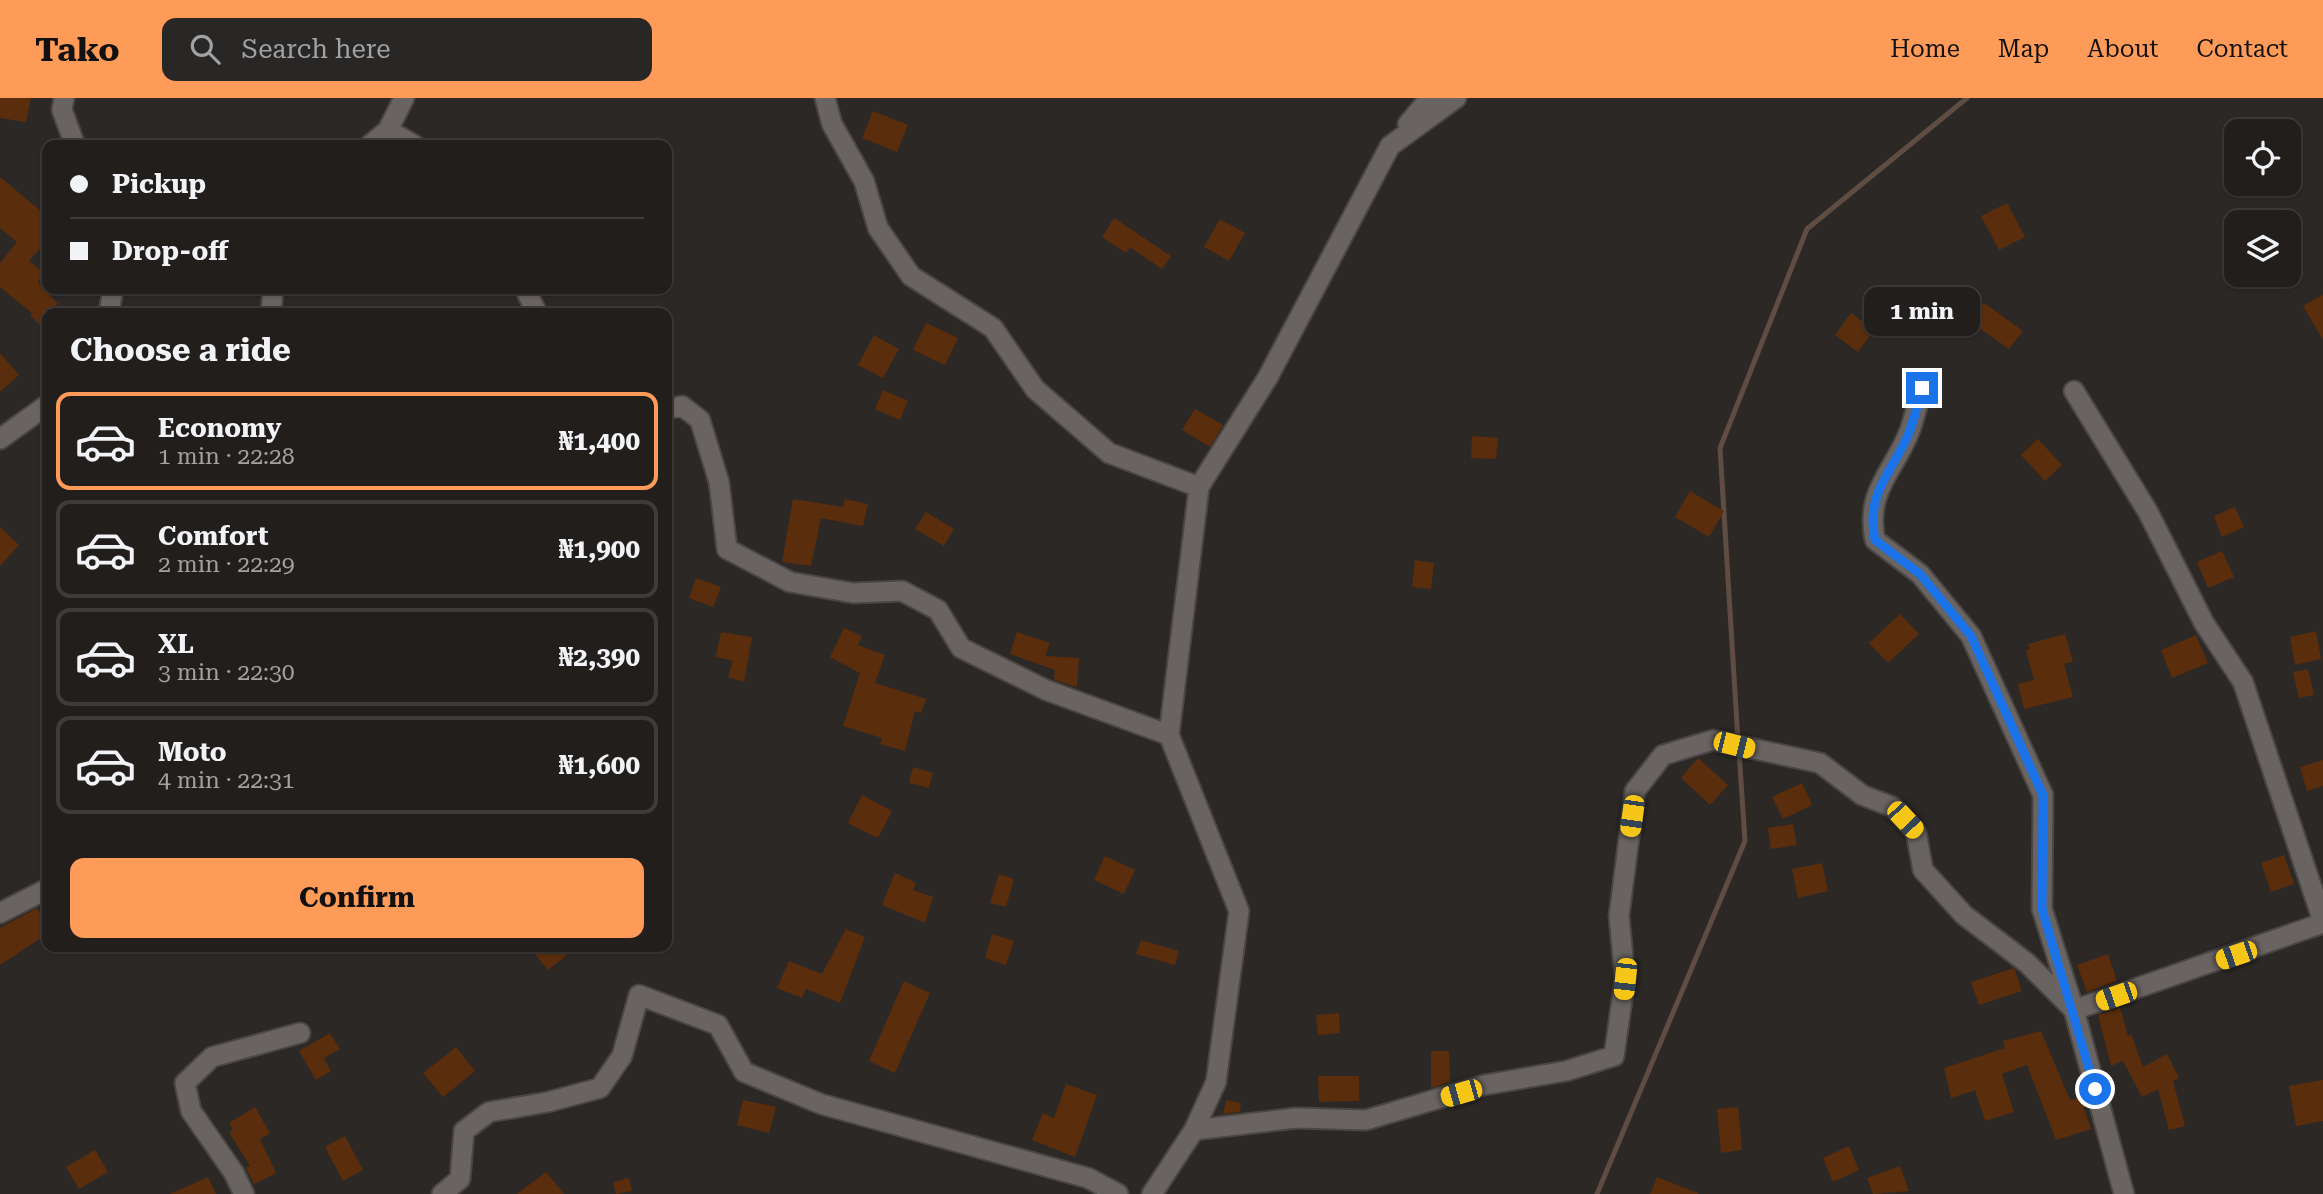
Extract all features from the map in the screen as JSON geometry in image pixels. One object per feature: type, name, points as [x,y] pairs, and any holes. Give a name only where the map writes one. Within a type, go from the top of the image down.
[{"type":"street","points":[[64,98],[62,110],[73,140]]},
{"type":"street","points":[[376,140],[388,130],[404,98]]},
{"type":"street","points":[[825,98],[832,124],[864,181],[878,228],[911,276],[993,328],[1035,389],[1109,453],[1199,487]]},
{"type":"street","points":[[1152,1194],[1194,1130],[1216,1082],[1239,911],[1169,735],[1199,487],[1268,377],[1390,146],[1430,98]]},
{"type":"street","points":[[1390,146],[1456,98]]},
{"type":"street","points":[[388,130],[405,140]]},
{"type":"street","points":[[1922,388],[1910,430],[1880,486],[1871,516],[1875,540],[1920,574],[1971,636],[2043,795],[2042,909],[2074,1010],[2124,1194]]},
{"type":"street","points":[[2074,391],[2148,512],[2204,623],[2243,682],[2323,922],[2074,1010]]},
{"type":"street","points":[[672,409],[682,406],[700,420],[719,482],[727,549],[790,582],[853,593],[901,591],[938,610],[961,648],[1046,690],[1169,735]]},
{"type":"street","points":[[0,439],[42,409]]},
{"type":"street","points":[[1194,1130],[1296,1118],[1366,1120],[1484,1086],[1566,1070],[1614,1056],[1625,979],[1619,916],[1635,790],[1662,755],[1713,740],[1820,763],[1862,795],[1893,807],[1916,832],[1923,870],[1964,915],[2027,963],[2074,1010]]},
{"type":"street","points":[[0,914],[42,892]]},
{"type":"street","points":[[442,1194],[460,1179],[464,1131],[489,1112],[548,1102],[600,1088],[622,1056],[639,995],[718,1025],[744,1072],[821,1104],[1088,1178],[1118,1194]]},
{"type":"street","points":[[244,1194],[191,1111],[185,1083],[212,1057],[300,1033]]},
{"type":"building","points":[[0,98],[31,98],[26,122],[0,118]]},
{"type":"building","points":[[873,111],[908,125],[897,152],[862,138]]},
{"type":"building","points":[[0,177],[42,212],[42,246],[29,261],[42,272],[38,282],[42,286],[42,294],[49,294],[58,304],[53,308],[42,308],[42,327],[30,315],[32,313],[0,287],[0,263],[17,242],[0,228]]},
{"type":"building","points":[[2007,203],[2025,237],[1999,250],[1981,216]]},
{"type":"building","points":[[1114,218],[1171,256],[1162,269],[1130,247],[1126,253],[1102,237]]},
{"type":"building","points":[[1220,219],[1245,233],[1229,261],[1204,247]]},
{"type":"building","points":[[2323,295],[2323,340],[2303,306]]},
{"type":"building","points":[[1984,303],[2023,331],[2009,349],[1971,322]]},
{"type":"building","points":[[1851,313],[1874,330],[1858,352],[1835,335]]},
{"type":"building","points":[[926,323],[958,338],[945,365],[913,350]]},
{"type":"building","points":[[874,335],[899,349],[883,378],[858,365]]},
{"type":"building","points":[[0,353],[19,375],[0,392]]},
{"type":"building","points":[[883,390],[908,401],[900,420],[875,409]]},
{"type":"building","points":[[1195,409],[1223,425],[1210,447],[1182,430]]},
{"type":"building","points":[[1472,436],[1498,438],[1496,459],[1471,458]]},
{"type":"building","points":[[2038,439],[2062,465],[2045,481],[2021,455]]},
{"type":"building","points":[[1690,491],[1724,511],[1709,537],[1675,517]]},
{"type":"building","points":[[793,499],[843,507],[845,499],[868,504],[863,526],[821,518],[811,566],[782,562]]},
{"type":"building","points":[[2235,507],[2244,527],[2222,537],[2214,516]]},
{"type":"building","points":[[926,512],[954,529],[944,546],[915,529]]},
{"type":"building","points":[[0,527],[19,545],[0,566]]},
{"type":"building","points":[[2222,551],[2234,577],[2208,588],[2197,562]]},
{"type":"building","points":[[1415,560],[1434,563],[1431,589],[1412,587]]},
{"type":"building","points":[[696,578],[721,587],[713,607],[689,598]]},
{"type":"building","points":[[1900,614],[1919,634],[1888,663],[1869,643]]},
{"type":"building","points":[[844,628],[862,636],[858,645],[885,655],[875,683],[926,699],[921,713],[915,711],[905,751],[880,744],[882,738],[843,726],[860,673],[830,657]]},
{"type":"building","points":[[2316,631],[2321,659],[2295,665],[2290,637]]},
{"type":"building","points":[[721,632],[752,637],[744,682],[728,677],[733,661],[716,657]]},
{"type":"building","points":[[1017,632],[1050,643],[1045,656],[1079,658],[1077,687],[1054,680],[1055,670],[1010,654]]},
{"type":"building","points":[[2065,634],[2073,662],[2064,664],[2073,697],[2024,709],[2018,684],[2034,680],[2026,650],[2030,649],[2028,644]]},
{"type":"building","points":[[2196,635],[2208,663],[2172,678],[2161,650]]},
{"type":"building","points":[[2308,669],[2314,695],[2299,698],[2293,672]]},
{"type":"building","points":[[1698,758],[1728,785],[1710,805],[1681,778]]},
{"type":"building","points":[[2323,760],[2323,786],[2307,791],[2300,767]]},
{"type":"building","points":[[913,767],[933,773],[929,788],[909,783]]},
{"type":"building","points":[[1802,783],[1812,805],[1783,819],[1772,797]]},
{"type":"building","points":[[862,795],[892,811],[878,838],[848,823]]},
{"type":"building","points":[[1793,824],[1797,845],[1771,849],[1768,828]]},
{"type":"building","points":[[2284,855],[2294,884],[2271,892],[2261,863]]},
{"type":"building","points":[[1105,856],[1135,870],[1124,894],[1094,880]]},
{"type":"building","points":[[1822,863],[1828,891],[1798,898],[1792,869]]},
{"type":"building","points":[[895,873],[916,883],[913,890],[933,897],[925,923],[882,905]]},
{"type":"building","points":[[999,874],[1014,879],[1006,907],[990,903]]},
{"type":"building","points":[[37,908],[42,917],[42,937],[0,965],[0,928]]},
{"type":"building","points":[[846,929],[865,937],[840,1003],[806,989],[802,998],[777,988],[789,961],[822,974]]},
{"type":"building","points":[[992,934],[1014,941],[1006,965],[985,958]]},
{"type":"building","points":[[1141,940],[1179,951],[1175,965],[1136,954]]},
{"type":"building","points":[[533,952],[571,952],[548,970]]},
{"type":"building","points":[[2108,954],[2117,981],[2087,992],[2077,965]]},
{"type":"building","points":[[2014,968],[2022,991],[1979,1005],[1971,982]]},
{"type":"building","points":[[904,981],[930,993],[895,1073],[869,1061]]},
{"type":"building","points":[[2120,1008],[2128,1036],[2131,1034],[2143,1067],[2167,1054],[2179,1078],[2173,1081],[2185,1126],[2169,1130],[2158,1089],[2142,1097],[2123,1061],[2111,1066],[2098,1015]]},
{"type":"building","points":[[1339,1013],[1340,1033],[1318,1035],[1316,1015]]},
{"type":"building","points":[[2041,1031],[2070,1100],[2080,1097],[2091,1129],[2056,1140],[2027,1065],[2002,1074],[2014,1112],[1985,1121],[1975,1090],[1951,1098],[1944,1068],[2005,1048],[2003,1041]]},
{"type":"building","points":[[330,1033],[340,1049],[324,1058],[331,1071],[316,1080],[299,1051]]},
{"type":"building","points":[[456,1047],[475,1071],[443,1097],[423,1073]]},
{"type":"building","points":[[1431,1051],[1449,1051],[1450,1082],[1431,1088]]},
{"type":"building","points":[[1318,1076],[1359,1076],[1359,1101],[1319,1102]]},
{"type":"building","points":[[2323,1080],[2323,1121],[2296,1126],[2289,1086]]},
{"type":"building","points":[[1066,1084],[1097,1095],[1075,1157],[1032,1140],[1043,1113],[1054,1118]]},
{"type":"building","points":[[743,1100],[776,1107],[769,1133],[737,1125]]},
{"type":"building","points":[[1226,1100],[1241,1103],[1240,1112],[1223,1114]]},
{"type":"building","points":[[255,1107],[270,1133],[260,1139],[276,1173],[254,1184],[246,1168],[250,1166],[229,1132],[233,1130],[229,1123]]},
{"type":"building","points":[[1738,1107],[1742,1150],[1721,1153],[1717,1109]]},
{"type":"building","points":[[345,1136],[363,1170],[343,1181],[325,1147]]},
{"type":"building","points":[[1849,1146],[1859,1170],[1833,1182],[1823,1158]]},
{"type":"building","points":[[95,1150],[108,1172],[79,1189],[66,1167]]},
{"type":"building","points":[[1900,1166],[1909,1191],[1873,1194],[1867,1178]]},
{"type":"building","points":[[546,1172],[564,1194],[517,1194]]},
{"type":"building","points":[[208,1177],[216,1194],[170,1194]]},
{"type":"building","points":[[1657,1177],[1698,1193],[1698,1194],[1650,1194]]},
{"type":"building","points":[[629,1178],[632,1191],[616,1194],[613,1182]]},
{"type":"waterway","points":[[1738,741],[1720,448],[1807,229],[1967,98]]},
{"type":"waterway","points":[[1597,1194],[1745,841],[1739,751]]},
{"type":"route","points":[[1922,388],[1910,430],[1880,486],[1871,516],[1875,540],[1920,574],[1971,636],[2043,795],[2042,909],[2074,1010],[2095,1089]]}]
